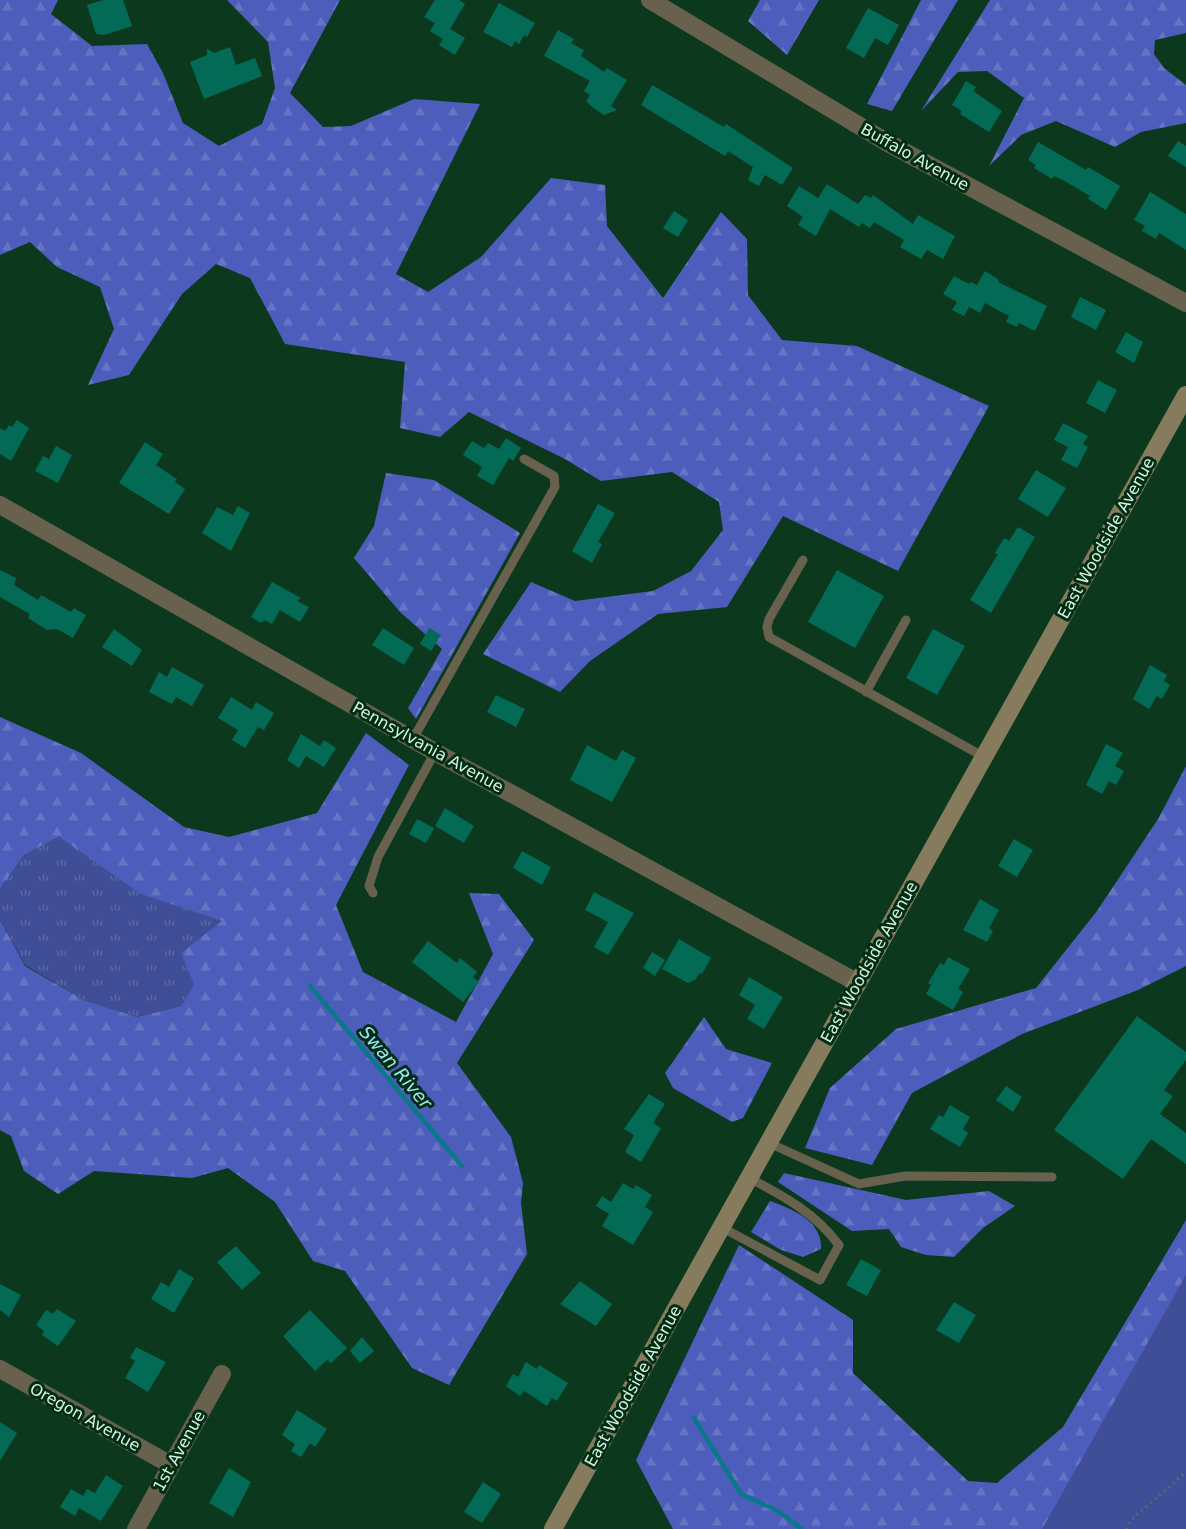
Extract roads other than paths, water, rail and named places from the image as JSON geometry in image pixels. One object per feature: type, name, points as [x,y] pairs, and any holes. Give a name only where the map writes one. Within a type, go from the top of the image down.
[{"type":"main road","name":"East Woodside Avenue","points":[[553,1529],[1186,395]]},
{"type":"street","name":"Buffalo Avenue","points":[[650,0],[888,143],[1186,303]]},
{"type":"street","name":"Pennsylvania Avenue","points":[[0,505],[435,752],[858,983]]},
{"type":"street","name":"Oregon Avenue","points":[[0,1369],[171,1465]]},
{"type":"street","name":"1st Avenue","points":[[136,1529],[222,1374]]},
{"type":"lane","points":[[413,739],[555,487],[554,476],[524,459]]},
{"type":"lane","points":[[803,560],[769,619],[767,627],[769,637],[984,757]]},
{"type":"lane","points":[[866,692],[906,620]]},
{"type":"lane","points":[[373,893],[369,886],[378,857],[435,752]]},
{"type":"lane","points":[[769,1143],[859,1184],[905,1176],[1052,1177]]},
{"type":"lane","points":[[722,1227],[820,1280],[838,1245],[824,1226],[801,1207],[749,1178]]},
{"type":"waterway","name":"Swan River","points":[[310,986],[462,1166]]},
{"type":"waterway","name":"Swan River","points":[[694,1418],[741,1494],[778,1511],[802,1529]]}]
